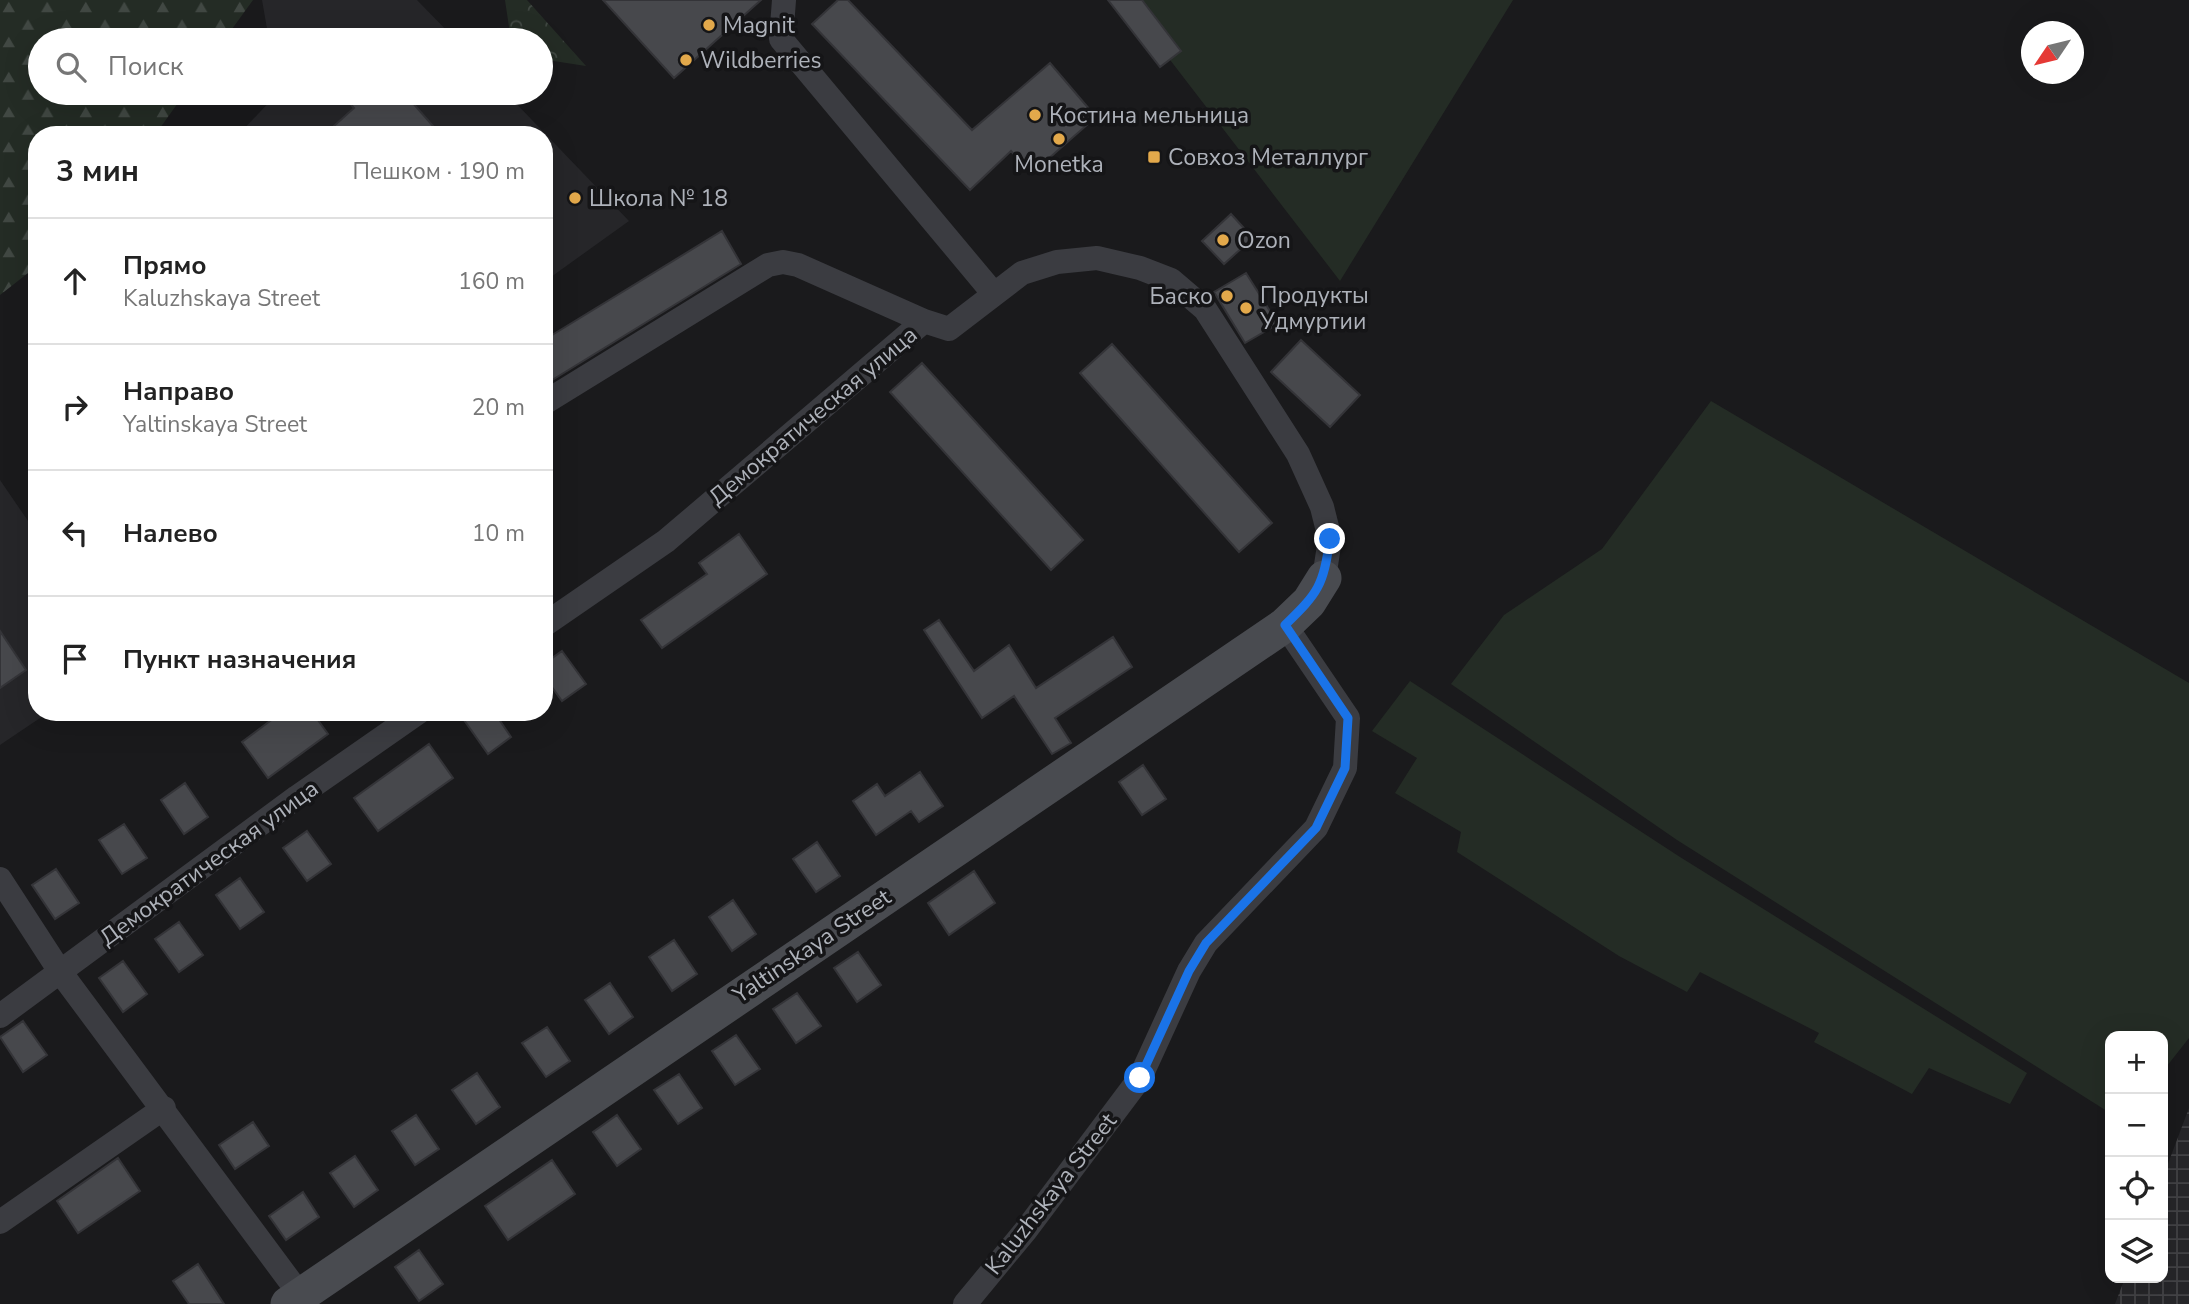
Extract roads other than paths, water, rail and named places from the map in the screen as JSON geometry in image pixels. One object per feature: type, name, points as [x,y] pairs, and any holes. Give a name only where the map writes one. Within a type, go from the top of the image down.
[{"type":"street","points":[[784,0],[781,39],[994,294]]},
{"type":"street","name":"Демократическая улица","points":[[553,619],[666,541],[924,321],[949,329],[1022,273],[1057,262],[1097,258],[1140,268],[1171,281],[1205,309],[1298,454],[1322,507],[1330,539],[1324,578]]},
{"type":"street","points":[[553,397],[768,265],[783,262],[798,265],[924,321]]},
{"type":"street","name":"Yaltinskaya Street","points":[[298,1302],[1285,625],[1308,602],[1324,578]]},
{"type":"street","name":"Kaluzhskaya Street","points":[[965,1304],[1026,1230],[1140,1078],[1189,971],[1206,943],[1316,828],[1345,768],[1348,718],[1285,625]]},
{"type":"street","name":"Демократическая улица","points":[[0,1016],[297,797],[406,721]]},
{"type":"street","points":[[0,879],[61,973],[164,1108],[298,1302]]},
{"type":"street","points":[[0,1222],[164,1108]]},
{"type":"place","name":"Magnit","points":[[709,25]]},
{"type":"place","name":"Wildberries","points":[[686,60]]},
{"type":"place","name":"Костина мельница","points":[[1035,115]]},
{"type":"place","name":"Monetka","points":[[1059,139]]},
{"type":"place","name":"Совхоз Металлург","points":[[1154,157]]},
{"type":"place","name":"Школа № 18","points":[[575,198]]},
{"type":"place","name":"Ozon","points":[[1223,240]]},
{"type":"place","name":"Баско","points":[[1227,296]]},
{"type":"place","name":"Продукты Удмуртии","points":[[1246,308]]}]
